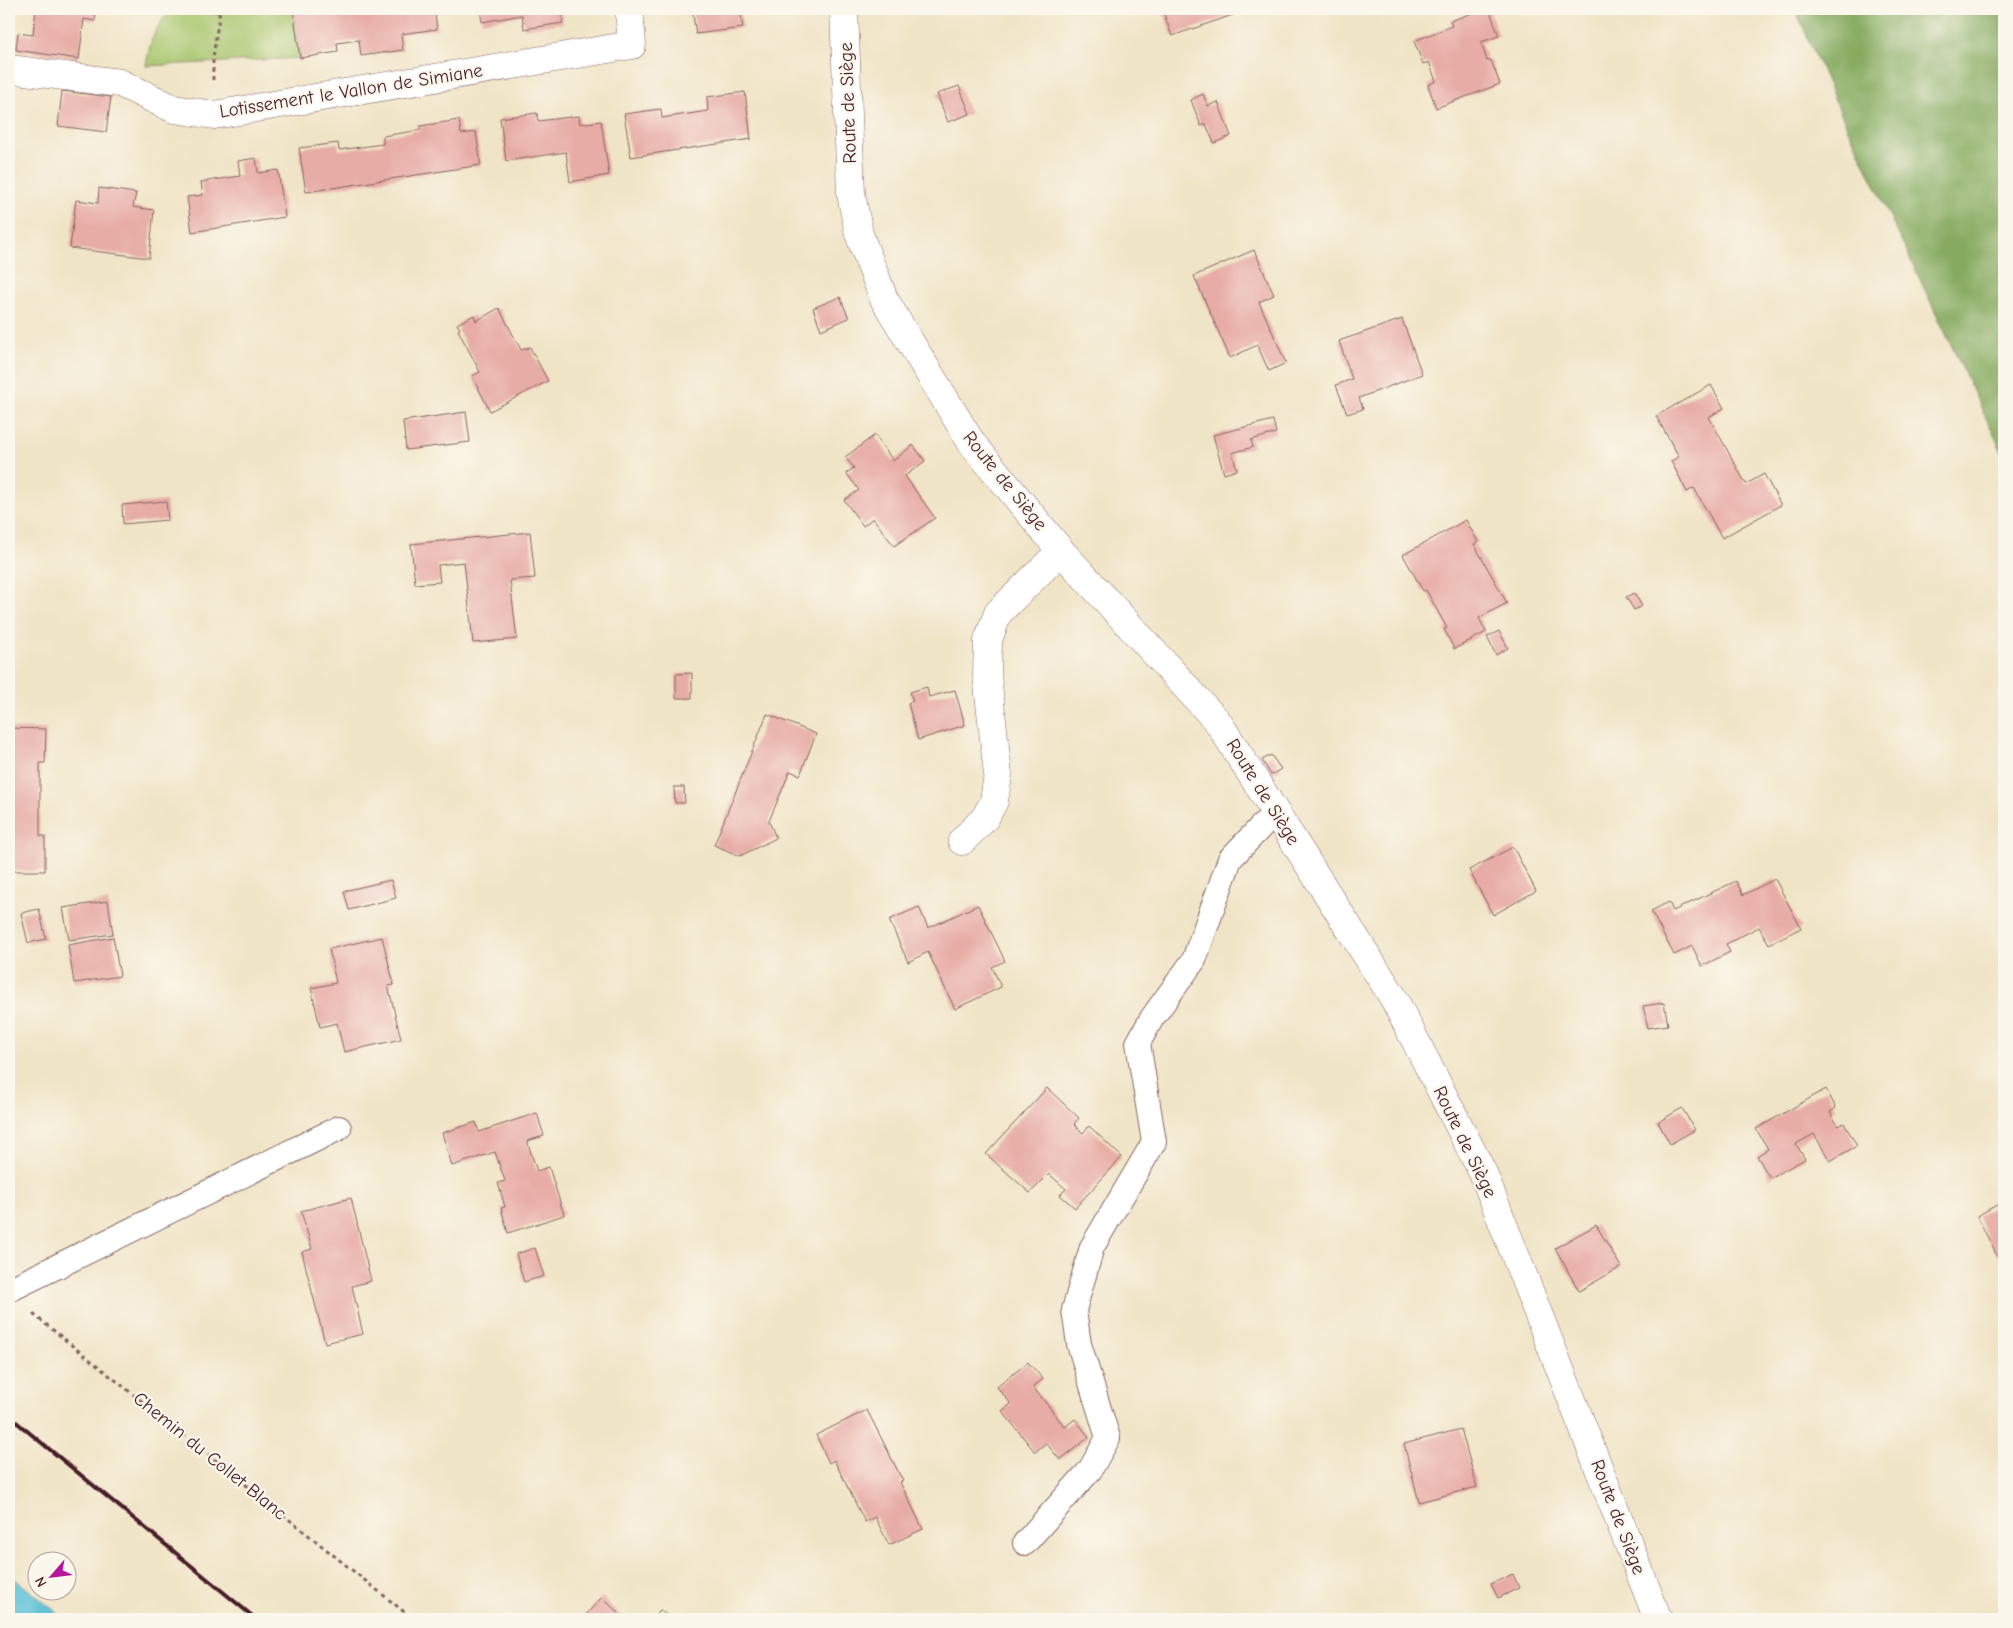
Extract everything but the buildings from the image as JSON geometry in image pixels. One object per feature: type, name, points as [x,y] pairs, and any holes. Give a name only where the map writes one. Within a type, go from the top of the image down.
[{"type":"street","name":"Lotissement le Vallon de Simiane","points":[[9,69],[120,83],[174,109],[214,115],[632,45],[629,9]]},
{"type":"street","name":"Route de Siège","points":[[844,9],[851,194],[859,234],[884,299],[971,442],[1061,551],[1218,722],[1393,997],[1483,1173],[1658,1619]]},
{"type":"street","points":[[962,841],[985,818],[994,801],[998,775],[987,675],[988,640],[998,613],[1061,551]]},
{"type":"lane","points":[[1025,1543],[1090,1470],[1108,1438],[1079,1344],[1074,1310],[1092,1247],[1154,1142],[1138,1043],[1152,1018],[1194,960],[1230,859],[1276,812]]},
{"type":"lane","points":[[10,1288],[339,1128]]},
{"type":"path","points":[[206,9],[219,11],[213,58],[214,115]]},
{"type":"path","name":"Chemin du Collet Blanc","points":[[10,1288],[22,1305],[413,1619]]},
{"type":"green space","points":[[171,9],[293,9],[300,58],[146,66],[154,35],[160,23]]},
{"type":"green space","points":[[1795,9],[2004,9],[2004,456],[1842,116]]},
{"type":"water","points":[[9,1574],[28,1589],[28,1600],[41,1600],[65,1619],[9,1619]]},
{"type":"railway","points":[[9,1416],[256,1619]]}]
